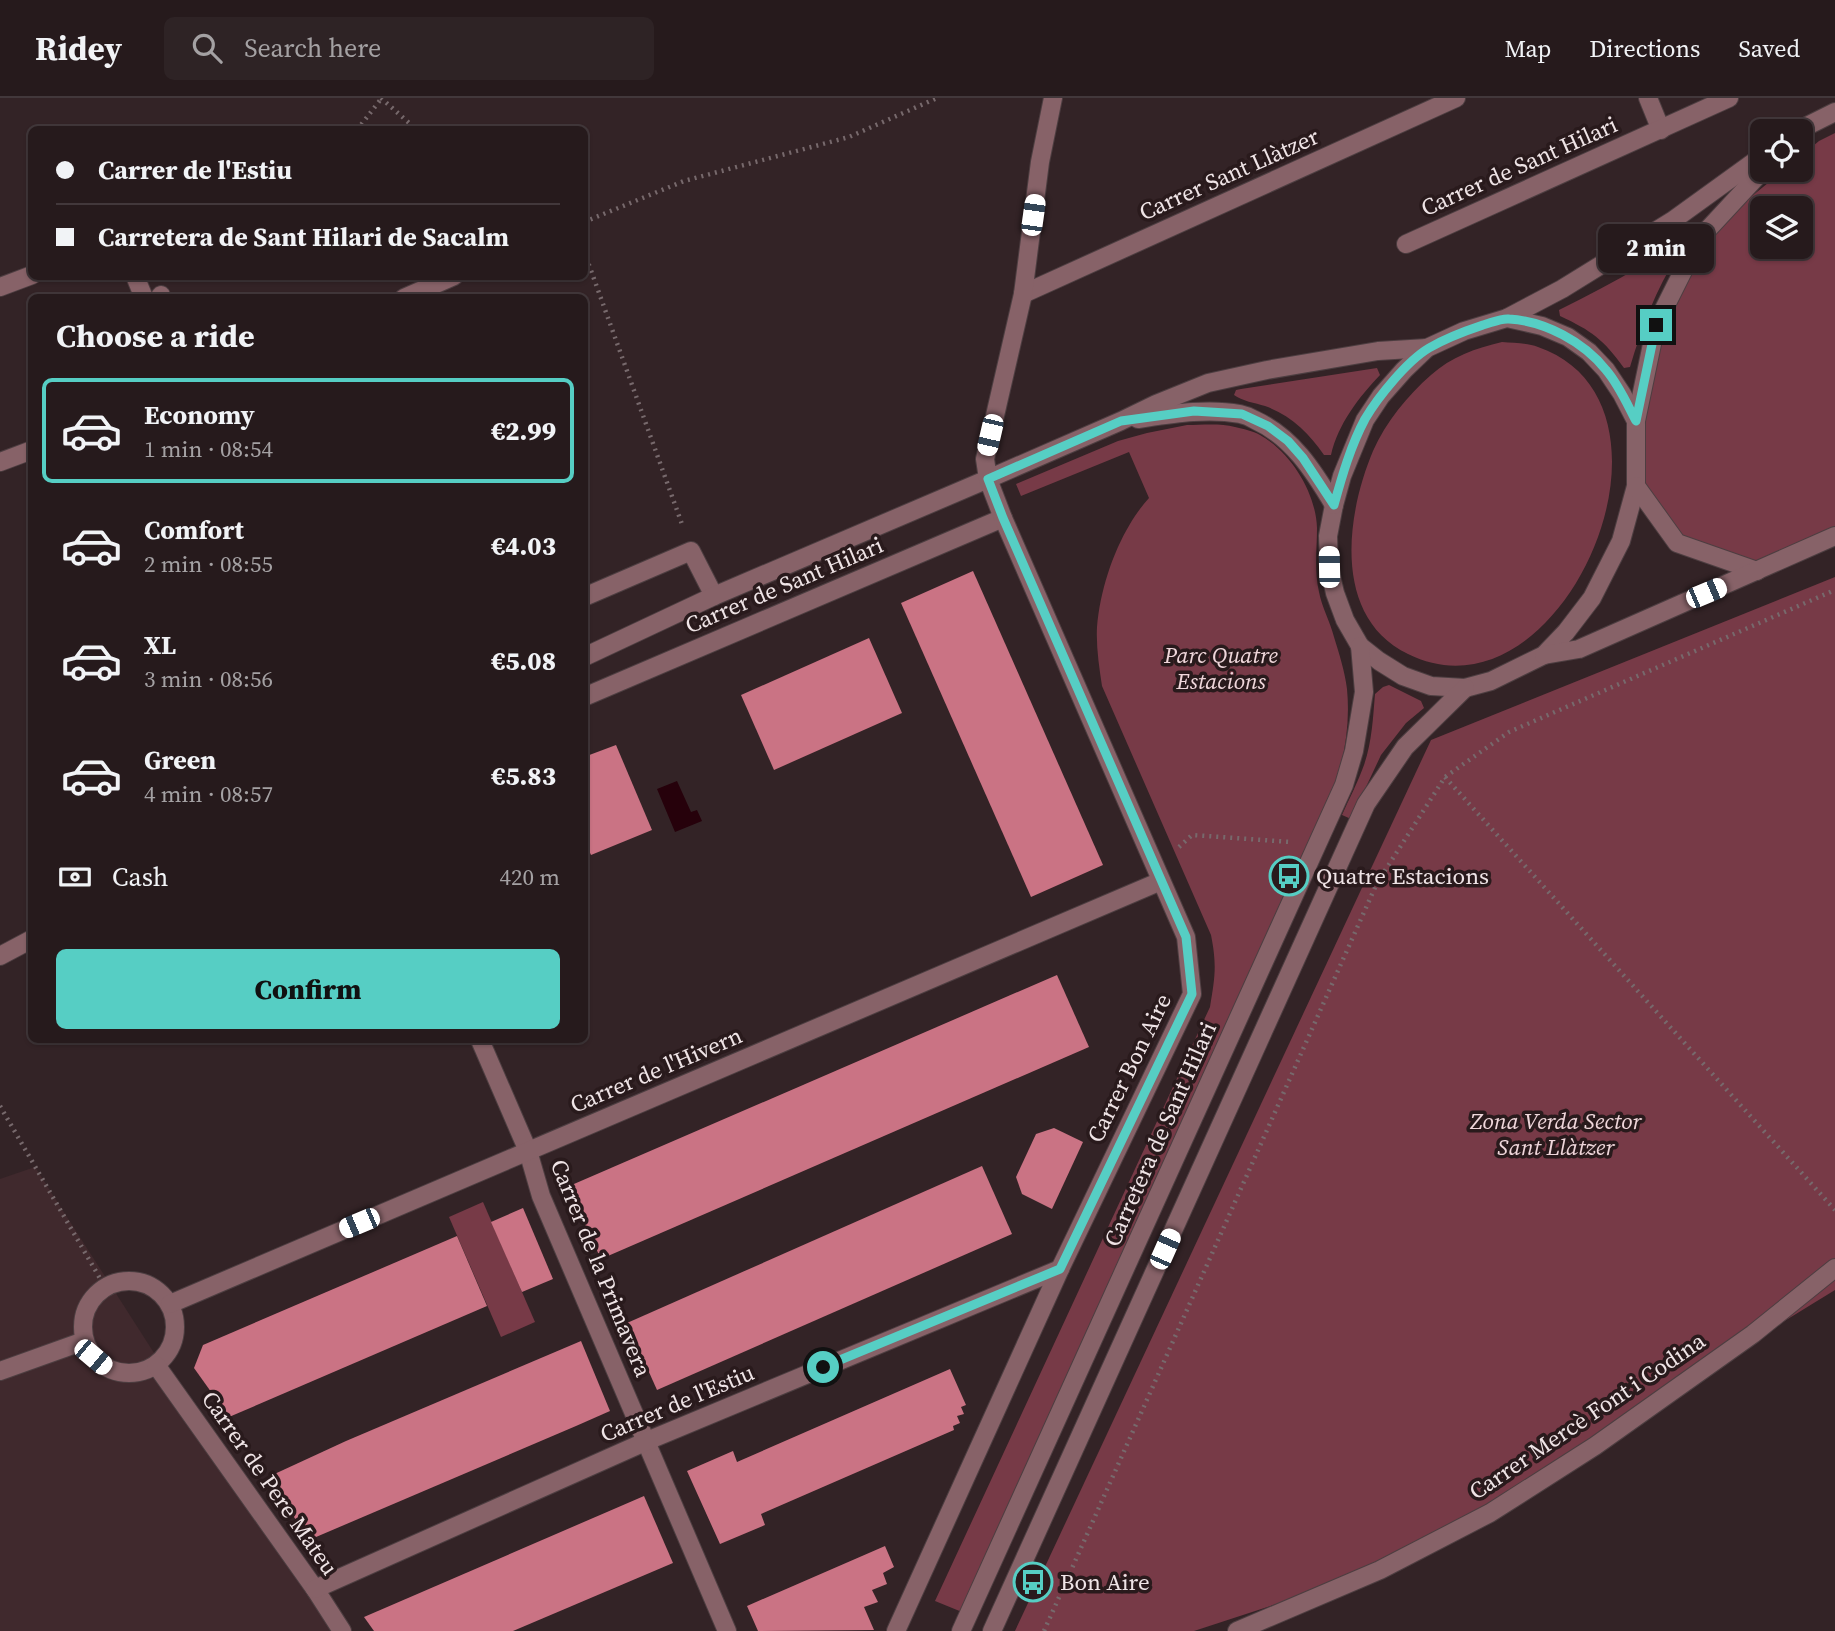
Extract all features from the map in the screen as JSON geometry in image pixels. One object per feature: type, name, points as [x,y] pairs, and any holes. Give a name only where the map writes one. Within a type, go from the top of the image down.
[{"type":"street","points":[[988,479],[985,459],[1023,294],[1040,162],[1053,98]]},
{"type":"street","name":"Carrer Sant Llàtzer","points":[[1023,294],[1456,98]]},
{"type":"street","points":[[1648,98],[1661,130]]},
{"type":"street","name":"Carrer de Sant Hilari","points":[[1406,244],[1728,98]]},
{"type":"street","points":[[1813,123],[1835,112]]},
{"type":"street","points":[[1750,165],[1672,221],[1562,289],[1507,318],[1464,331],[1427,348],[1381,396],[1365,420],[1342,476],[1334,505],[1328,536],[1329,567],[1345,620],[1360,646],[1403,676],[1431,686],[1465,688],[1491,681],[1544,655],[1579,649],[1835,536]]},
{"type":"street","points":[[1544,655],[1592,598],[1621,541],[1636,486],[1636,421],[1656,325],[1699,239],[1752,182]]},
{"type":"street","points":[[0,287],[28,276]]},
{"type":"street","points":[[139,280],[152,294]]},
{"type":"street","points":[[413,294],[445,280]]},
{"type":"street","points":[[1507,318],[1542,326],[1568,337],[1588,352],[1606,370],[1636,421]]},
{"type":"street","points":[[588,655],[714,596],[1208,383],[1378,351],[1427,348]]},
{"type":"street","points":[[1121,421],[1194,411],[1242,414],[1268,426],[1288,441],[1303,458],[1334,505]]},
{"type":"street","points":[[0,462],[28,452]]},
{"type":"street","name":"Carrer Bon Aire","points":[[896,1631],[1060,1269],[1192,994],[1186,937],[988,479]]},
{"type":"street","points":[[1636,486],[1677,543],[1757,571]]},
{"type":"street","name":"Carrer de Sant Hilari","points":[[588,695],[1003,518]]},
{"type":"street","points":[[588,595],[691,551],[714,596]]},
{"type":"street","name":"Carretera de Sant Hilari","points":[[961,1631],[1344,785],[1354,751],[1364,692],[1360,646]]},
{"type":"street","points":[[992,1631],[1366,804],[1405,747],[1465,688]]},
{"type":"street","name":"Carrer de l'Hivern","points":[[170,1304],[1161,881]]},
{"type":"street","points":[[0,956],[28,941]]},
{"type":"street","name":"Carrer de la Primavera","points":[[481,1043],[528,1151],[541,1196],[727,1631]]},
{"type":"street","name":"Carrer Mercè Font i Codina","points":[[1237,1631],[1380,1570],[1490,1513],[1618,1430],[1753,1334],[1835,1268]]},
{"type":"street","name":"Carrer de l'Estiu","points":[[315,1589],[647,1441],[1060,1269]]},
{"type":"street","points":[[120,1281],[135,1281],[150,1286],[170,1304],[176,1331],[166,1356],[156,1365],[140,1373],[123,1373],[106,1368],[93,1357],[85,1341],[82,1326],[85,1310],[93,1297],[105,1287],[120,1281]]},
{"type":"street","points":[[0,1371],[85,1341]]},
{"type":"street","name":"Carrer de Pere Mateu","points":[[156,1365],[342,1631]]},
{"type":"path","points":[[588,220],[684,181],[849,137],[937,98]]},
{"type":"path","points":[[360,126],[381,99],[412,126]]},
{"type":"path","points":[[588,262],[691,551]]},
{"type":"path","points":[[1044,1631],[1377,883],[1445,777],[1509,732],[1835,590]]},
{"type":"path","points":[[1445,777],[1835,1210]]},
{"type":"path","points":[[1179,847],[1192,835],[1291,842]]},
{"type":"path","points":[[0,1106],[105,1287]]},
{"type":"shaded area","points":[[677,781],[691,812],[697,810],[702,821],[675,832],[657,789]]},
{"type":"shaded area","points":[[35,1167],[332,1631],[0,1631],[0,1179]]},
{"type":"green space","points":[[1835,133],[1835,536],[1757,571],[1677,543],[1647,500],[1636,421],[1656,325],[1699,239],[1750,198],[1750,259],[1813,259],[1813,196],[1752,196],[1769,182],[1813,182],[1813,146]]},
{"type":"green space","points":[[1683,241],[1684,246],[1666,274],[1652,304],[1630,367],[1624,368],[1596,337],[1560,316],[1559,310]]},
{"type":"green space","points":[[1502,342],[1538,347],[1586,380],[1609,430],[1610,489],[1593,551],[1560,606],[1516,647],[1465,665],[1408,654],[1384,637],[1367,616],[1356,590],[1352,534],[1364,477],[1384,430],[1422,383],[1455,358]]},
{"type":"green space","points":[[1377,368],[1380,375],[1350,412],[1331,455],[1324,455],[1306,432],[1283,414],[1234,395],[1236,390],[1241,389]]},
{"type":"green space","name":"Parc Quatre Estacions","points":[[1187,425],[1229,426],[1260,435],[1282,452],[1307,488],[1316,515],[1317,584],[1340,656],[1347,689],[1348,720],[1344,750],[1327,809],[1234,1006],[962,1612],[935,1601],[1210,1007],[1215,971],[1211,935],[1102,686],[1097,627],[1104,587],[1124,536],[1149,498],[1129,452],[1021,496],[1016,484],[1118,441]]},
{"type":"green space","name":"Zona Verda Sector Sant Llàtzer","points":[[1835,577],[1835,1290],[1380,1570],[1194,1631],[1015,1631],[1431,740]]},
{"type":"green space","points":[[1389,685],[1421,701],[1424,708],[1406,723],[1381,755],[1351,819],[1342,815],[1367,756],[1375,694]]},
{"type":"green space","points":[[483,1202],[535,1322],[501,1337],[449,1217]]},
{"type":"building","points":[[973,571],[1103,865],[1031,897],[901,603]]},
{"type":"building","points":[[869,638],[902,713],[774,770],[741,695]]},
{"type":"building","points":[[616,745],[652,830],[591,855],[588,849],[588,756]]},
{"type":"building","points":[[1057,975],[1089,1047],[601,1259],[567,1187]]},
{"type":"building","points":[[1054,1128],[1083,1142],[1052,1209],[1022,1194],[1016,1177],[1036,1134]]},
{"type":"building","points":[[982,1166],[1012,1234],[657,1390],[627,1323]]},
{"type":"building","points":[[523,1208],[553,1279],[522,1292],[491,1222]]},
{"type":"building","points":[[457,1236],[487,1306],[229,1417],[194,1368],[203,1345]]},
{"type":"building","points":[[581,1341],[610,1411],[576,1426],[309,1540],[268,1477],[346,1441]]},
{"type":"building","points":[[950,1369],[966,1405],[961,1407],[964,1414],[957,1416],[960,1423],[953,1426],[954,1430],[761,1514],[765,1525],[720,1544],[687,1471],[733,1451],[737,1462]]},
{"type":"building","points":[[644,1496],[673,1563],[513,1631],[374,1631],[364,1617]]},
{"type":"building","points":[[885,1546],[894,1567],[883,1573],[887,1584],[872,1590],[878,1602],[864,1607],[874,1630],[758,1631],[747,1606]]},
{"type":"place","name":"Quatre Estacions","points":[[1289,876]]},
{"type":"place","name":"Bon Aire","points":[[1033,1582]]},
{"type":"route","points":[[823,1367],[1060,1269],[1192,994],[1186,937],[988,479],[1121,421],[1194,411],[1242,414],[1268,426],[1288,441],[1303,458],[1334,505],[1342,476],[1365,420],[1381,396],[1427,348],[1464,331],[1507,318],[1542,326],[1568,337],[1606,370],[1636,421],[1656,325]]}]
